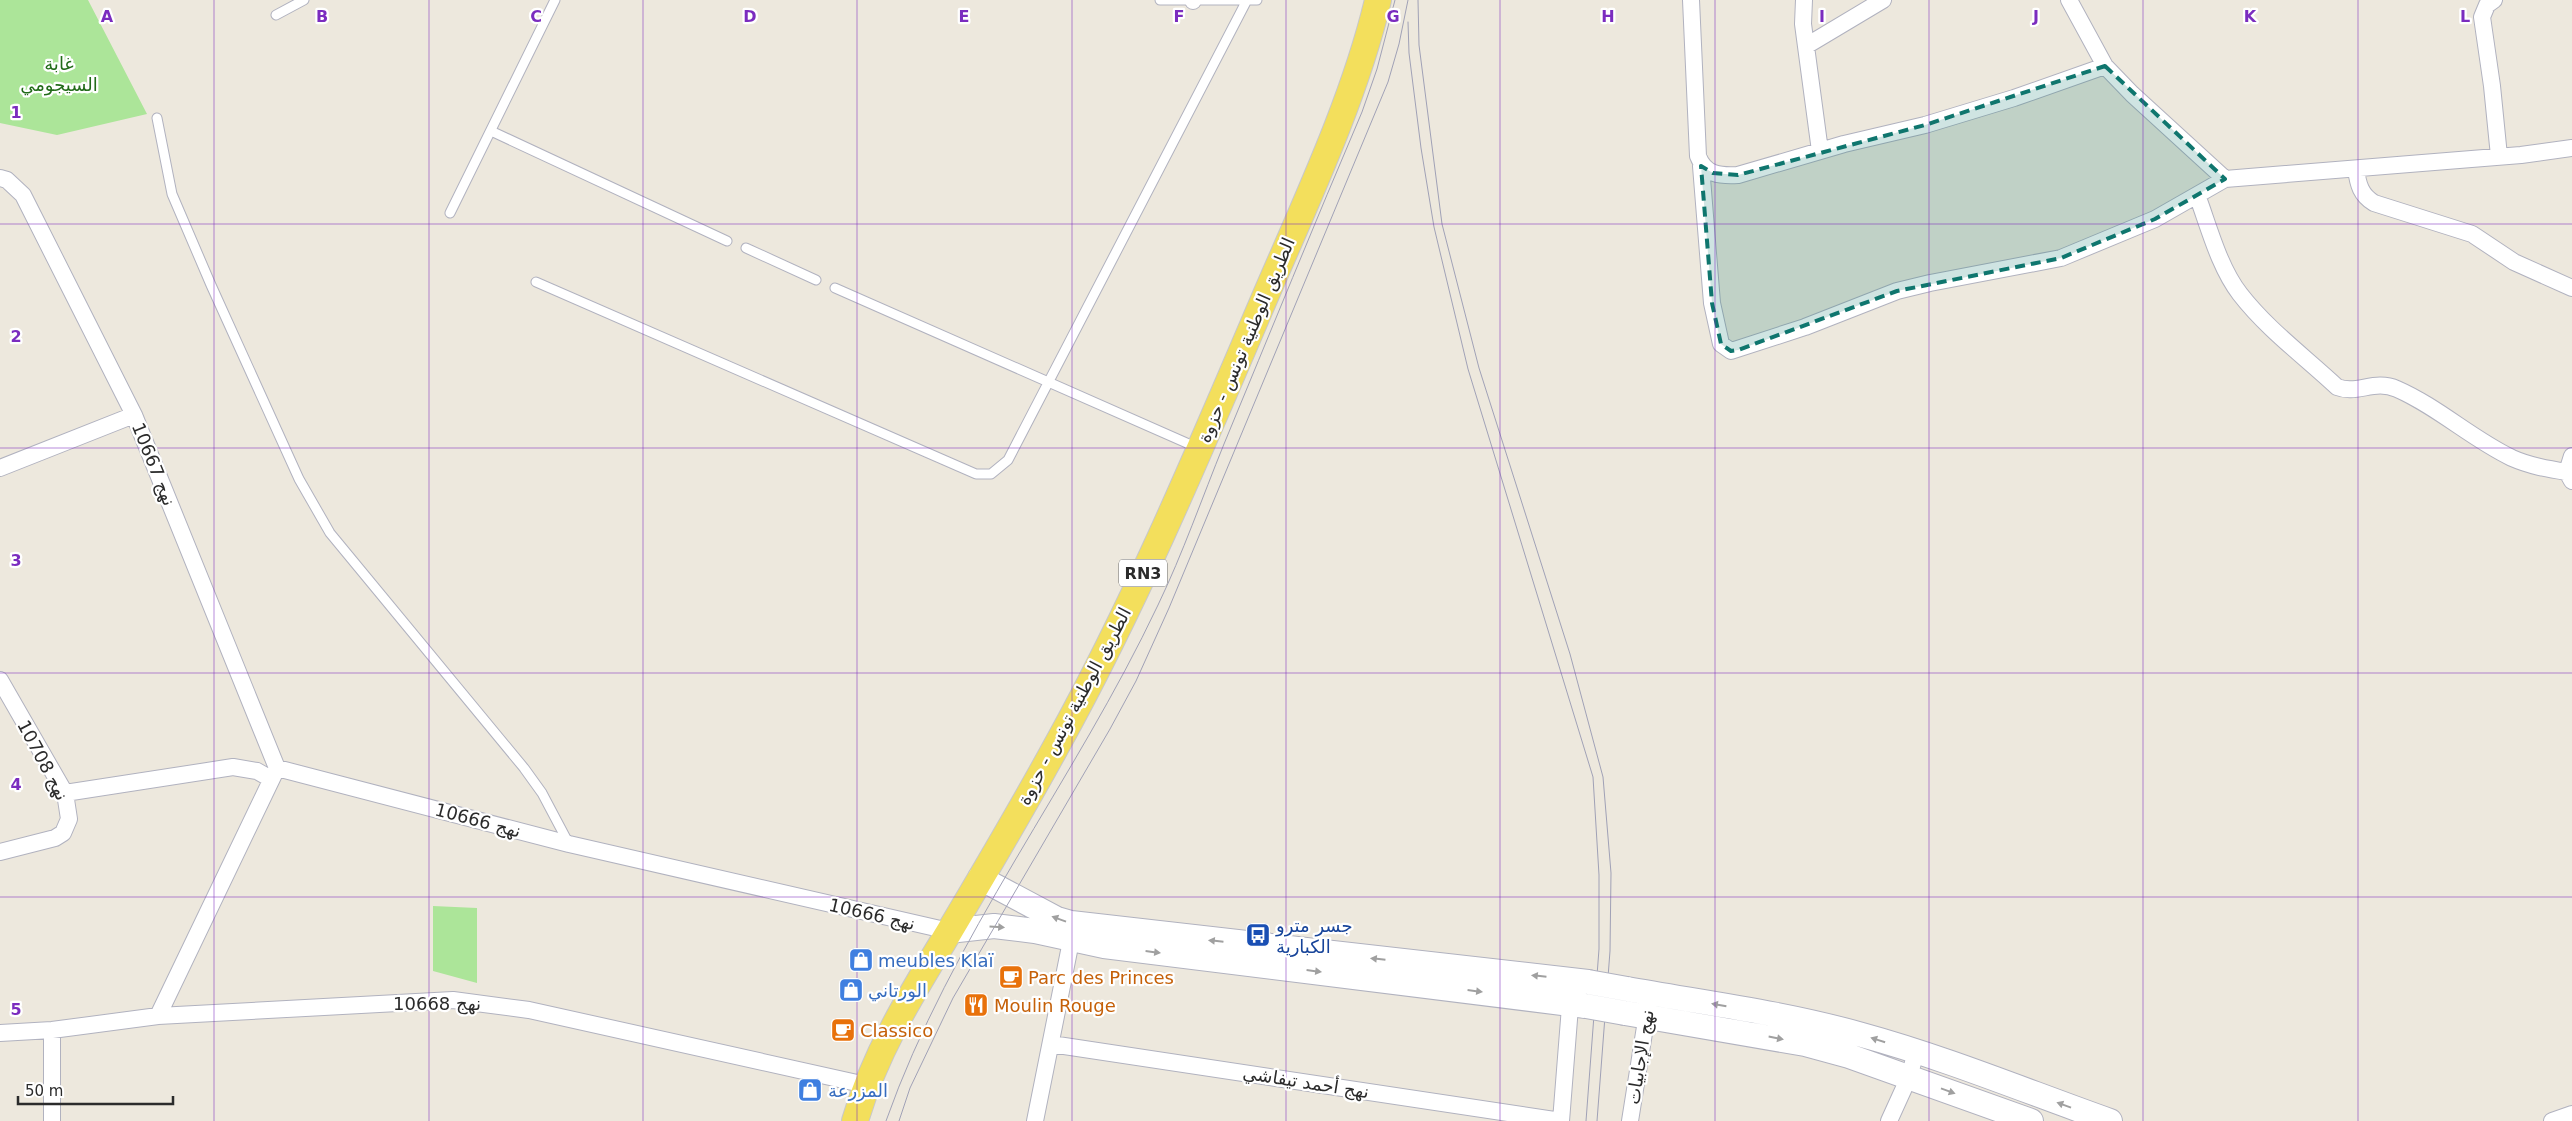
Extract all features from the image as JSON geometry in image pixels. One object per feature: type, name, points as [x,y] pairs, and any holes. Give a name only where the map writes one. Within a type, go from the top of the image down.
[{"type":"main road","name":"الطريق الوطنية تونس - حزوة","points":[[855,1121],[866,1085],[907,998],[949,931],[1058,742],[1115,632],[1200,449],[1336,125],[1360,60],[1378,0]]},
{"type":"main road","points":[[980,878],[1057,919],[1071,923],[1580,981],[1759,1012],[1861,1034],[2110,1121]]},
{"type":"main road","points":[[949,931],[994,926],[1035,931],[1071,941],[1578,1005],[1806,1044],[1909,1077],[2031,1121]]},
{"type":"street","points":[[1691,0],[1698,156],[1702,166],[1712,302],[1721,344],[1731,351],[1805,327],[1897,292],[1930,283],[2061,258],[2155,219],[2225,179],[2356,169],[2572,148]]},
{"type":"street","points":[[1804,0],[1803,24],[1820,151]]},
{"type":"street","points":[[1806,46],[1883,0]]},
{"type":"street","points":[[2070,0],[2105,66],[2132,94],[2225,179]]},
{"type":"street","points":[[2494,0],[2487,5],[2482,18],[2492,86],[2499,156]]},
{"type":"street","points":[[1702,166],[1713,173],[1723,176],[1738,175],[1820,151],[1925,125],[2014,98],[2105,66]]},
{"type":"street","points":[[2356,169],[2360,190],[2374,203],[2472,234],[2514,262],[2572,288]]},
{"type":"street","name":"نهج 10667","points":[[0,178],[7,180],[23,195],[134,414],[274,773]]},
{"type":"street","points":[[2197,195],[2224,263],[2239,293],[2268,324],[2338,387],[2352,389],[2369,385],[2387,385],[2432,408],[2511,457],[2540,468],[2570,469]]},
{"type":"street","points":[[0,468],[134,414]]},
{"type":"street","name":"نهج 10708","points":[[0,681],[65,793],[68,809],[68,826],[63,833],[55,838],[0,852]]},
{"type":"street","points":[[65,793],[234,767],[257,772],[274,773],[158,1016]]},
{"type":"street","name":"نهج 10666","points":[[274,773],[569,844],[949,931]]},
{"type":"street","points":[[1034,1121],[1071,941]]},
{"type":"street","points":[[1561,1121],[1580,981]]},
{"type":"street","name":"نهج الإجابيات","points":[[1630,1121],[1636,1015],[1650,993]]},
{"type":"street","name":"نهج 10668","points":[[0,1034],[52,1030],[158,1016],[453,1000],[529,1010],[866,1085]]},
{"type":"street","points":[[52,1030],[52,1121]]},
{"type":"street","name":"نهج أحمد تيفاشي","points":[[1051,1044],[1561,1121]]},
{"type":"street","points":[[1889,1121],[1909,1077],[1916,1052]]},
{"type":"street","points":[[2552,1121],[2572,1114]]},
{"type":"lane","points":[[276,15],[304,0]]},
{"type":"lane","points":[[450,213],[555,0]]},
{"type":"lane","points":[[1160,0],[1246,2],[1256,0]]},
{"type":"lane","points":[[536,282],[976,474],[992,474],[1008,460],[1246,2]]},
{"type":"lane","points":[[157,118],[172,194],[211,286],[298,479],[330,533],[524,768],[542,793],[569,844]]},
{"type":"lane","points":[[491,131],[727,240]]},
{"type":"lane","points":[[746,248],[816,280]]},
{"type":"lane","points":[[835,288],[1200,449]]},
{"type":"highlighted area","points":[[2105,66],[2225,179],[2155,219],[2061,258],[1897,291],[1738,350],[1731,351],[1721,344],[1712,303],[1701,166],[1713,173],[1738,175],[1925,125]]},
{"type":"green space","name":"غابة السيجومي","points":[[0,0],[88,0],[147,114],[57,135],[0,123]]},
{"type":"green space","points":[[433,906],[477,908],[477,983],[433,971]]},
{"type":"tram line","points":[[886,1121],[913,1053],[944,988],[1015,860],[1090,734],[1158,605],[1362,112],[1377,69],[1395,0]]},
{"type":"tram line","points":[[899,1121],[910,1088],[953,998],[1136,681],[1169,608],[1388,82],[1399,44],[1408,0]]},
{"type":"tram line","points":[[1418,0],[1419,45],[1442,224],[1479,368],[1570,654],[1603,777],[1611,873],[1610,951],[1597,1121]]},
{"type":"tram line","points":[[1408,22],[1409,53],[1421,148],[1434,227],[1468,369],[1593,777],[1599,875],[1599,949],[1586,1121]]},
{"type":"place","name":"جسر مترو الكبارية","points":[[1258,935]]},
{"type":"place","name":"meubles Klaï","points":[[861,960]]},
{"type":"place","name":"Parc des Princes","points":[[1011,977]]},
{"type":"place","name":"الورتاني","points":[[851,990]]},
{"type":"place","name":"Moulin Rouge","points":[[976,1005]]},
{"type":"place","name":"Classico","points":[[843,1030]]},
{"type":"place","name":"المزرعة","points":[[810,1090]]}]
